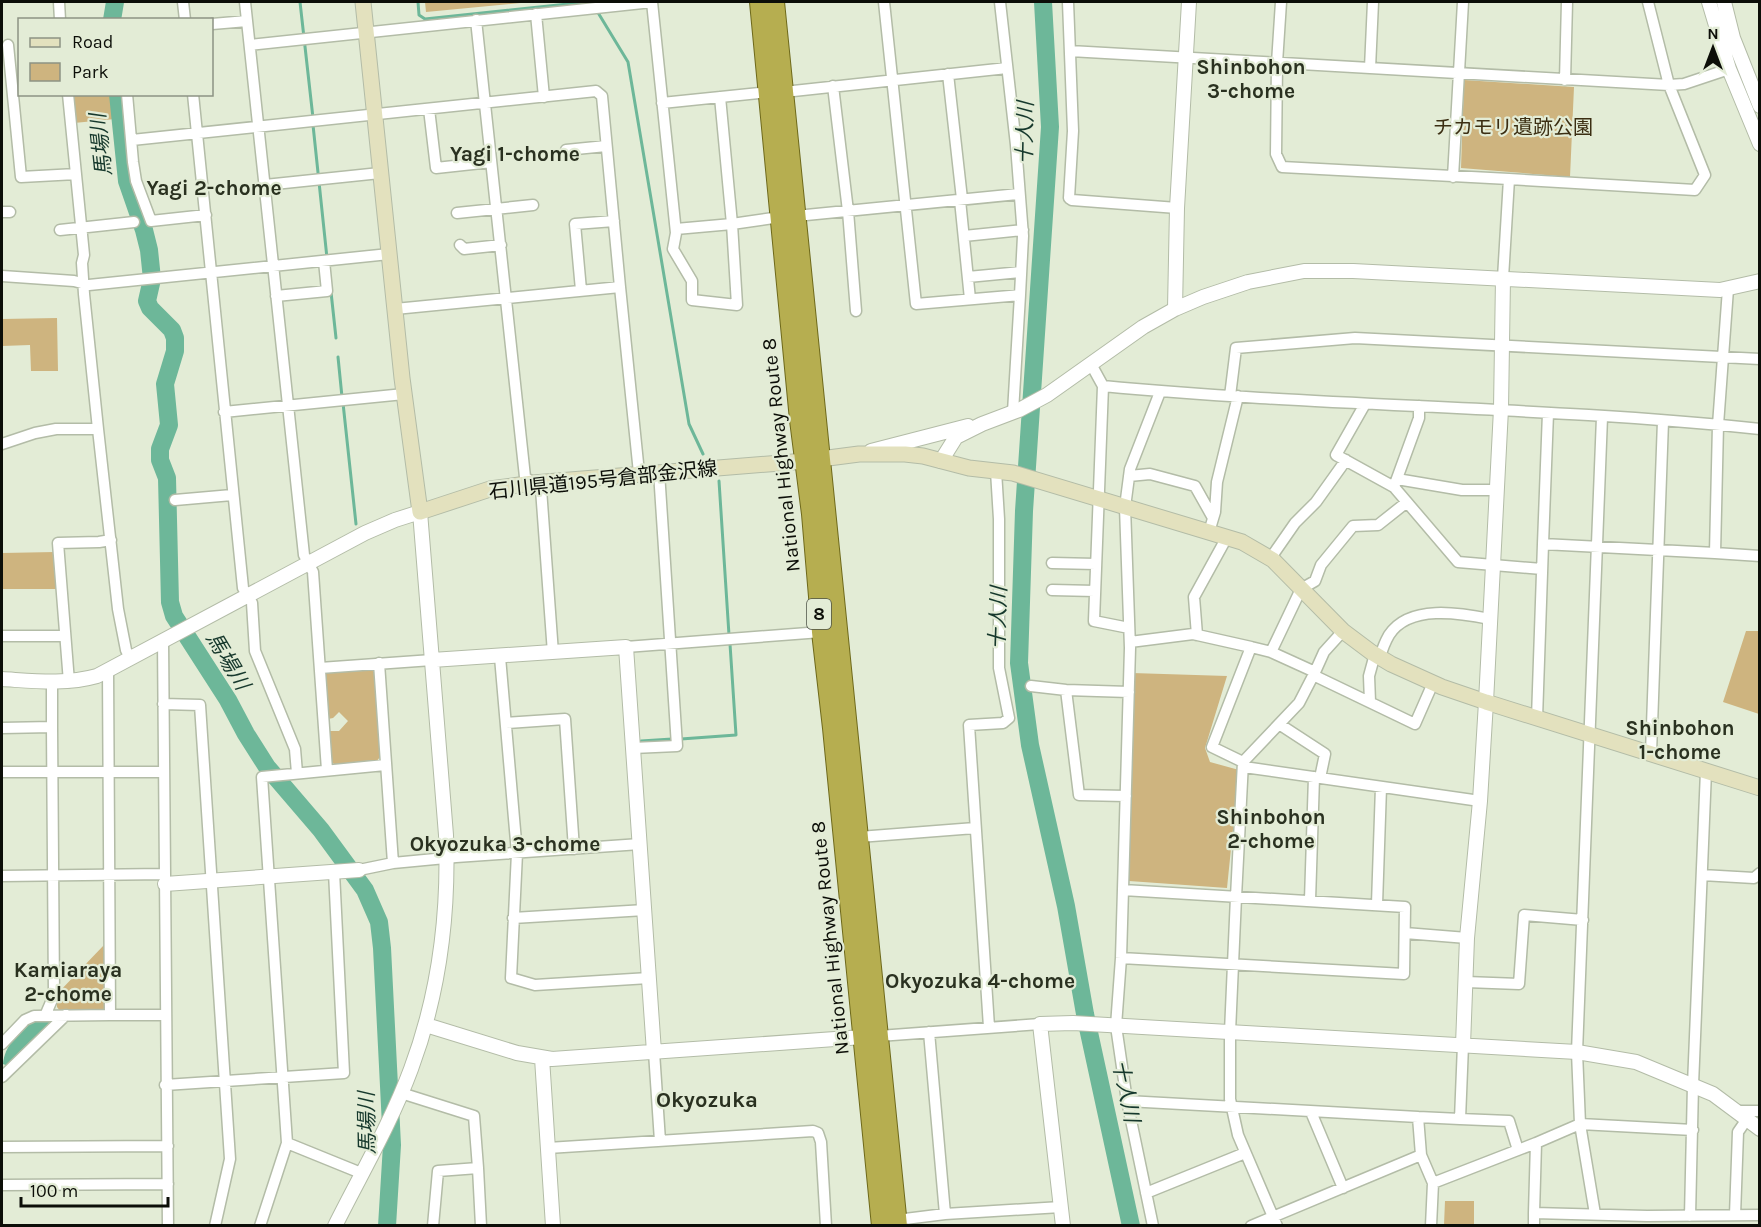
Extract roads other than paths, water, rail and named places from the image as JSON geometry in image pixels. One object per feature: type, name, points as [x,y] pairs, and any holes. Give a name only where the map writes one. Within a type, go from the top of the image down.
[{"type":"highway","name":"National Highway Route 8","points":[[759,2],[776,92]]},
{"type":"highway","name":"National Highway Route 8","points":[[775,2],[776,92],[813,460],[859,837],[871,1037]]},
{"type":"highway","name":"National Highway Route 8","points":[[813,460],[821,632],[892,1224]]},
{"type":"main road","points":[[363,2],[404,394],[420,512]]},
{"type":"main road","name":"石川県道195号倉部金沢線","points":[[420,512],[490,489],[534,483],[813,460],[859,454],[904,454],[969,468],[1013,473],[1098,500]]},
{"type":"main road","points":[[1098,500],[1211,525],[1227,537],[1242,542],[1270,559],[1343,631],[1377,656],[1433,683],[1486,702],[1760,788]]},
{"type":"street","points":[[59,2],[60,18]]},
{"type":"street","points":[[183,2],[185,18]]},
{"type":"street","points":[[245,2],[304,555],[313,572],[327,770]]},
{"type":"street","points":[[250,45],[652,2],[676,230],[673,249],[692,281],[692,300],[737,304],[720,97]]},
{"type":"street","points":[[884,2],[916,304],[1020,295]]},
{"type":"street","points":[[1000,2],[1023,230],[1016,411]]},
{"type":"street","points":[[1068,2],[1073,131],[1069,198],[1177,208]]},
{"type":"street","points":[[1175,309],[1177,208],[1189,2]]},
{"type":"street","points":[[1281,2],[1276,63],[1276,154],[1282,167],[1695,190],[1706,175],[1669,85],[1648,2]]},
{"type":"street","points":[[1370,68],[1373,2]]},
{"type":"street","points":[[1453,177],[1463,2]]},
{"type":"street","points":[[1565,80],[1567,2]]},
{"type":"street","points":[[1709,2],[1729,69],[1760,144]]},
{"type":"street","points":[[1724,2],[1733,38],[1760,106]]},
{"type":"street","points":[[536,14],[544,97]]},
{"type":"street","points":[[476,20],[525,477],[541,489],[553,653]]},
{"type":"street","points":[[213,24],[247,21]]},
{"type":"street","points":[[4,45],[21,177],[76,174]]},
{"type":"street","points":[[1070,51],[1669,85],[1684,84],[1729,69]]},
{"type":"street","points":[[662,104],[1007,68]]},
{"type":"street","points":[[948,74],[970,299]]},
{"type":"street","points":[[833,86],[848,211],[856,311]]},
{"type":"street","points":[[132,140],[596,91],[602,96],[639,474]]},
{"type":"street","points":[[68,96],[82,228],[84,255],[82,263],[98,429],[118,609],[126,650],[130,658]]},
{"type":"street","points":[[128,96],[136,181],[151,221],[206,215]]},
{"type":"street","points":[[193,96],[243,588],[252,603],[255,651],[295,749],[297,773]]},
{"type":"street","points":[[429,109],[436,168],[491,162]]},
{"type":"street","points":[[566,150],[606,146]]},
{"type":"street","points":[[265,185],[380,172]]},
{"type":"street","points":[[1460,1119],[1467,938],[1480,801],[1486,702],[1501,409],[1503,278],[1509,179]]},
{"type":"street","points":[[676,230],[1019,194]]},
{"type":"street","points":[[457,213],[534,205]]},
{"type":"street","points":[[581,290],[575,224],[614,221]]},
{"type":"street","points":[[60,230],[134,222]]},
{"type":"street","points":[[964,236],[1023,230]]},
{"type":"street","points":[[460,246],[464,249],[501,245]]},
{"type":"street","points":[[2,276],[74,280],[89,285],[389,254]]},
{"type":"street","points":[[276,296],[327,291],[326,261]]},
{"type":"street","points":[[941,461],[956,437],[1047,395],[1092,366],[1143,327],[1203,297],[1248,282],[1304,271],[1353,271],[1728,289],[1760,280]]},
{"type":"street","points":[[968,277],[1021,272]]},
{"type":"street","points":[[396,309],[620,287]]},
{"type":"street","points":[[1715,553],[1718,425],[1728,289]]},
{"type":"street","points":[[1211,525],[1216,482],[1234,396],[1236,348],[1355,338],[1760,359]]},
{"type":"street","points":[[1092,366],[1103,386],[1094,621],[1129,628]]},
{"type":"street","points":[[1103,386],[1160,392],[1365,404],[1501,409],[1760,429]]},
{"type":"street","points":[[1153,1226],[1109,1025],[1121,958],[1130,642],[1125,507],[1130,469],[1160,392]]},
{"type":"street","points":[[224,412],[404,394]]},
{"type":"street","points":[[1365,404],[1336,455],[1396,483],[1462,490],[1497,490]]},
{"type":"street","points":[[1419,406],[1419,417],[1396,483],[1407,502],[1458,562],[1542,569]]},
{"type":"street","points":[[1537,718],[1548,413]]},
{"type":"street","points":[[1595,1214],[1580,1124],[1577,1052],[1602,417]]},
{"type":"street","points":[[1651,753],[1664,421]]},
{"type":"street","points":[[859,454],[958,428],[982,424]]},
{"type":"street","points":[[2,444],[56,429],[98,429]]},
{"type":"street","points":[[1270,559],[1295,523],[1316,502],[1346,460]]},
{"type":"street","points":[[989,1028],[969,726],[1003,723],[1009,718],[999,668],[999,519],[996,471]]},
{"type":"street","points":[[633,748],[677,746],[659,472]]},
{"type":"street","points":[[1129,476],[1150,474],[1195,486],[1211,525]]},
{"type":"street","points":[[175,500],[232,495]]},
{"type":"street","points":[[1271,652],[1301,589],[1315,580],[1321,565],[1353,526],[1378,525],[1407,502]]},
{"type":"street","points":[[2,679],[69,682],[97,676],[365,533],[420,512],[447,858],[442,941],[426,1026],[399,1098],[335,1226]]},
{"type":"street","points":[[1197,635],[1194,597],[1227,537]]},
{"type":"street","points":[[69,682],[58,543],[111,540]]},
{"type":"street","points":[[1543,544],[1760,556]]},
{"type":"street","points":[[1052,563],[1096,564]]},
{"type":"street","points":[[1052,590],[1095,591]]},
{"type":"street","points":[[1370,702],[1369,676],[1377,656],[1389,634],[1405,621],[1422,615],[1440,613],[1468,614],[1490,619]]},
{"type":"street","points":[[1275,1221],[1245,1154],[1230,1099],[1230,1032],[1241,777],[1243,765],[1299,703],[1324,652],[1343,631]]},
{"type":"street","points":[[320,668],[626,648],[821,632]]},
{"type":"street","points":[[1130,642],[1197,635],[1271,652],[1415,724],[1433,683]]},
{"type":"street","points":[[2,636],[65,636]]},
{"type":"street","points":[[163,640],[168,1226]]},
{"type":"street","points":[[626,648],[660,1141]]},
{"type":"street","points":[[1251,648],[1212,747],[1243,765],[1480,801]]},
{"type":"street","points":[[500,657],[517,853],[511,978],[535,985],[649,978]]},
{"type":"street","points":[[379,663],[393,863]]},
{"type":"street","points":[[108,670],[110,1015]]},
{"type":"street","points":[[45,1016],[54,995],[52,682]]},
{"type":"street","points":[[1031,686],[1066,690],[1129,692]]},
{"type":"street","points":[[1066,690],[1078,795],[1125,796]]},
{"type":"street","points":[[163,704],[200,705],[230,1159],[215,1226]]},
{"type":"street","points":[[506,723],[566,719],[574,849]]},
{"type":"street","points":[[1280,724],[1325,754],[1317,778],[1310,900]]},
{"type":"street","points":[[2,728],[52,727]]},
{"type":"street","points":[[260,1226],[287,1143],[262,777],[385,765]]},
{"type":"street","points":[[1690,1216],[1706,771]]},
{"type":"street","points":[[2,772],[163,772]]},
{"type":"street","points":[[1377,904],[1381,787]]},
{"type":"street","points":[[859,837],[975,828]]},
{"type":"street","points":[[2,876],[109,875],[165,879],[188,884],[211,880],[359,870],[393,863],[447,858],[640,844]]},
{"type":"street","points":[[165,1085],[344,1073],[339,872]]},
{"type":"street","points":[[1702,876],[1754,878],[1760,873]]},
{"type":"street","points":[[1121,958],[1404,974],[1405,906],[1123,890]]},
{"type":"street","points":[[513,918],[645,910]]},
{"type":"street","points":[[1466,982],[1519,984],[1524,915],[1583,920]]},
{"type":"street","points":[[1405,933],[1467,938]]},
{"type":"street","points":[[2,1077],[66,1015]]},
{"type":"street","points":[[2,1044],[25,1020],[34,1016],[166,1015]]},
{"type":"street","points":[[426,1026],[509,1051],[542,1058],[1073,1023],[1577,1052],[1636,1062],[1693,1085],[1713,1094],[1760,1129]]},
{"type":"street","points":[[1040,1024],[1063,1226]]},
{"type":"street","points":[[929,1032],[945,1214]]},
{"type":"street","points":[[542,1058],[553,1226]]},
{"type":"street","points":[[399,1098],[474,1116],[482,1226]]},
{"type":"street","points":[[1127,1101],[1509,1121],[1518,1150]]},
{"type":"street","points":[[1741,1115],[1760,1111]]},
{"type":"street","points":[[1311,1112],[1343,1188]]},
{"type":"street","points":[[1735,1215],[1738,1132],[1741,1115]]},
{"type":"street","points":[[1418,1117],[1421,1155],[1433,1183],[1431,1226]]},
{"type":"street","points":[[1433,1183],[1580,1124],[1693,1130]]},
{"type":"street","points":[[548,1148],[807,1130],[818,1133],[821,1142],[826,1226]]},
{"type":"street","points":[[287,1143],[361,1173]]},
{"type":"street","points":[[1534,1226],[1536,1143]]},
{"type":"street","points":[[2,1147],[168,1146]]},
{"type":"street","points":[[1146,1193],[1245,1154]]},
{"type":"street","points":[[1251,1226],[1275,1221],[1343,1188],[1421,1155]]},
{"type":"street","points":[[433,1226],[438,1171],[477,1168]]},
{"type":"street","points":[[2,1185],[168,1184]]},
{"type":"street","points":[[892,1224],[945,1214],[1061,1207]]},
{"type":"street","points":[[1534,1213],[1595,1214],[1647,1221],[1690,1216],[1760,1215]]},
{"type":"waterway","name":"馬場川","points":[[112,18],[115,2]]},
{"type":"waterway","points":[[300,2],[313,118]]},
{"type":"waterway","points":[[418,2],[419,15],[425,19],[587,2]]},
{"type":"waterway","name":"十人川","points":[[1043,2],[1050,127],[1024,511],[1019,663],[1030,745],[1066,906],[1085,1014],[1131,1226]]},
{"type":"waterway","points":[[597,11],[628,62],[689,424],[703,454]]},
{"type":"waterway","name":"馬場川","points":[[118,96],[127,181],[149,250],[152,279],[147,301],[150,308],[172,330],[175,338],[175,351],[165,384],[169,425],[160,449],[160,460],[167,478],[170,602],[174,616],[228,700],[267,767],[321,830],[365,890],[379,922],[392,1145],[387,1226]]},
{"type":"waterway","points":[[313,125],[327,258]]},
{"type":"waterway","points":[[331,292],[336,338]]},
{"type":"waterway","points":[[338,357],[342,397]]},
{"type":"waterway","points":[[343,403],[356,524]]},
{"type":"waterway","points":[[719,481],[729,635]]},
{"type":"waterway","points":[[681,739],[736,735],[730,644]]},
{"type":"waterway","points":[[641,741],[672,739]]},
{"type":"district","name":"Shinbohon 3-chome","points":[[1251,79]]},
{"type":"district","name":"Yagi 1-chome","points":[[515,154]]},
{"type":"district","name":"Yagi 2-chome","points":[[214,188]]},
{"type":"district","name":"Shinbohon 1-chome","points":[[1680,740]]},
{"type":"district","name":"Shinbohon 2-chome","points":[[1271,829]]},
{"type":"district","name":"Okyozuka 3-chome","points":[[505,844]]},
{"type":"district","name":"Okyozuka 4-chome","points":[[980,981]]},
{"type":"district","name":"Kamiaraya 2-chome","points":[[68,982]]},
{"type":"district","name":"Okyozuka","points":[[707,1100]]},
{"type":"park label","name":"チカモリ遺跡公園","points":[[1513,127]]}]
